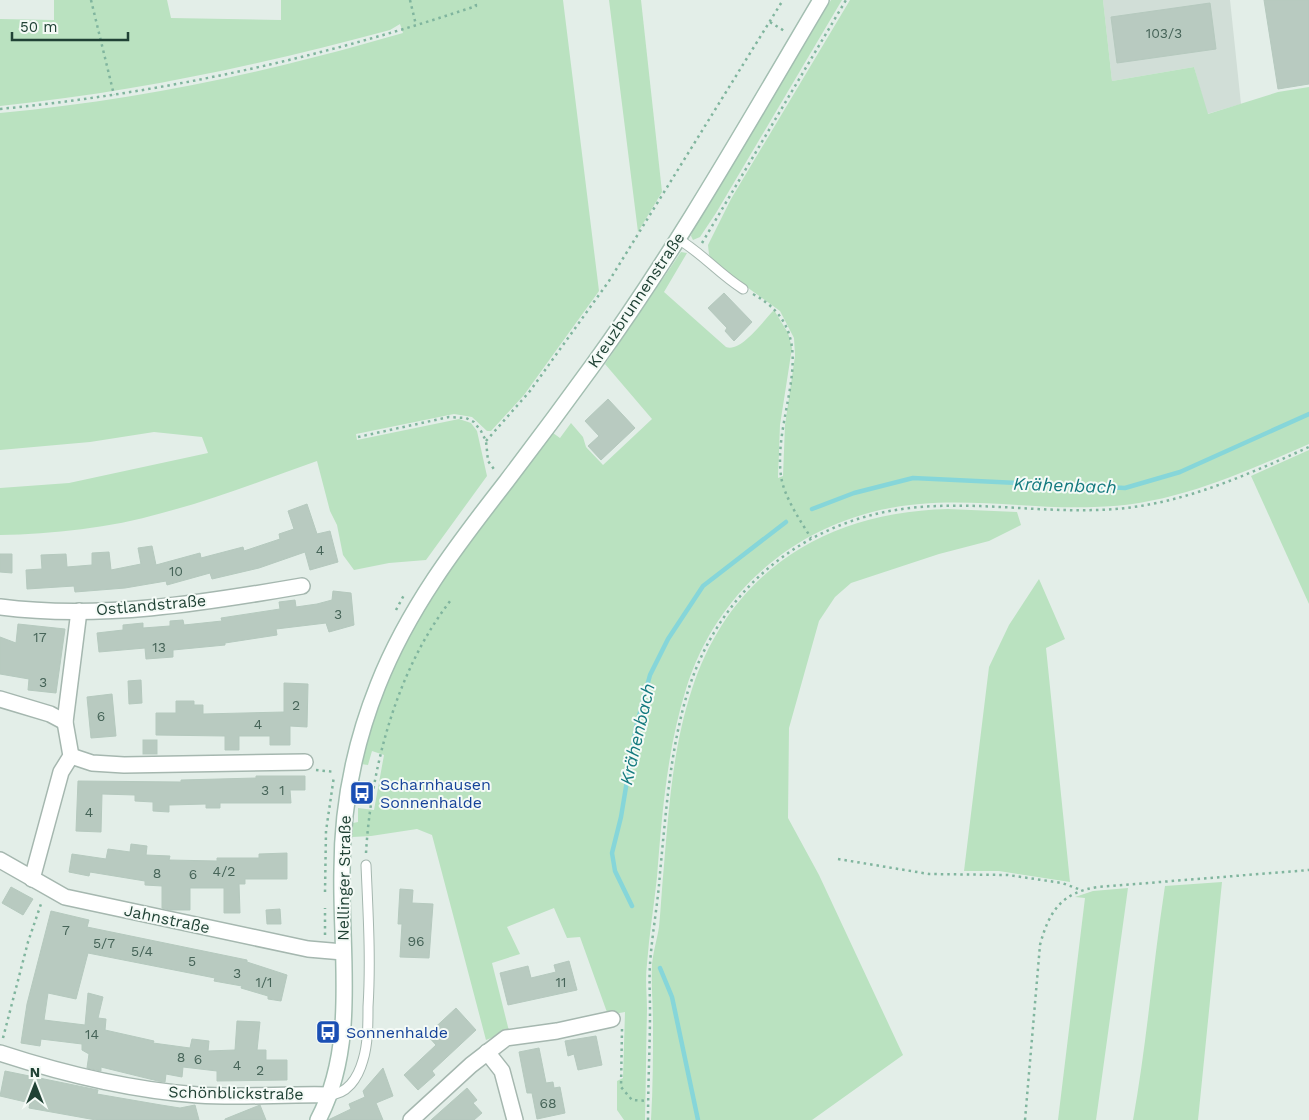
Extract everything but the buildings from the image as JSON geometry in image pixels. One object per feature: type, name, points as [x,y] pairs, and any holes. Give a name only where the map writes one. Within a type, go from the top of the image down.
[{"type":"street","name":"Kreuzbrunnenstraße","points":[[429,586],[593,365],[678,239],[821,0]]},
{"type":"street","name":"Ostlandstraße","points":[[0,607],[79,611],[173,605],[302,586]]},
{"type":"street","name":"Nellinger Straße","points":[[318,1120],[328,1096],[342,1037],[343,840],[352,767],[368,712],[383,672],[401,633],[429,586]]},
{"type":"street","points":[[32,879],[61,772],[71,756],[65,722],[79,611]]},
{"type":"street","points":[[0,698],[50,714],[65,722]]},
{"type":"street","points":[[71,756],[92,763],[124,765],[305,762]]},
{"type":"street","name":"Jahnstraße","points":[[0,860],[47,888],[71,898],[308,949],[343,952]]},
{"type":"street","points":[[411,1120],[487,1052],[510,1036],[557,1031],[612,1019]]},
{"type":"street","name":"Schönblickstraße","points":[[1,1048],[59,1071],[157,1091],[218,1096],[328,1096]]},
{"type":"street","points":[[487,1052],[502,1071],[515,1120]]},
{"type":"lane","points":[[678,239],[696,250],[714,268],[743,289]]},
{"type":"lane","name":"Nellinger Straße","points":[[328,1096],[339,1094],[350,1085],[357,1075],[365,1054],[370,954],[366,865]]},
{"type":"path","points":[[92,0],[114,95]]},
{"type":"path","points":[[410,0],[416,25]]},
{"type":"path","points":[[0,109],[114,95],[248,70],[416,25],[476,6],[475,0]]},
{"type":"path","points":[[486,441],[530,391],[610,281],[783,0]]},
{"type":"path","points":[[696,250],[846,0]]},
{"type":"path","points":[[743,289],[770,304],[777,311],[785,322],[793,342],[780,459],[781,477],[786,491],[811,538]]},
{"type":"path","points":[[358,436],[457,416],[474,422],[486,441],[489,464],[507,481]]},
{"type":"path","points":[[648,1120],[650,965],[669,785],[686,699],[706,647],[734,601],[773,562],[811,538],[856,519],[910,508],[960,506],[1095,510],[1150,505],[1211,488],[1309,447]]},
{"type":"path","points":[[366,865],[370,807],[381,749],[402,690],[429,632],[451,600]]},
{"type":"path","points":[[323,771],[335,772]]},
{"type":"path","points":[[363,807],[370,807]]},
{"type":"path","points":[[838,859],[929,874],[1008,875],[1062,883],[1081,890]]},
{"type":"path","points":[[1025,1120],[1038,964],[1042,938],[1055,908],[1064,899],[1081,890],[1309,870]]},
{"type":"path","points":[[1,1048],[28,942],[47,888]]},
{"type":"path","points":[[612,1019],[619,1021],[621,1027],[622,1091],[635,1101],[648,1102]]},
{"type":"shaded area","points":[[1103,0],[1230,0],[1241,104],[1207,114],[1194,67],[1112,81]]},
{"type":"green space","points":[[54,0],[167,0],[171,18],[281,20],[281,0],[563,0],[599,291],[524,395],[491,431],[487,431],[472,417],[454,414],[356,434],[357,440],[459,419],[471,423],[477,431],[487,476],[426,560],[389,563],[354,570],[343,555],[337,525],[330,511],[317,461],[221,495],[122,523],[81,529],[0,535],[0,488],[69,483],[208,453],[202,437],[154,432],[90,442],[0,450],[0,113],[79,104],[198,84],[276,67],[403,33],[400,24],[390,30],[245,66],[99,93],[0,106],[0,19],[54,20]]},
{"type":"green space","points":[[609,0],[641,0],[662,192],[638,232]]},
{"type":"green space","points":[[831,0],[842,0],[716,213],[700,237],[693,240],[692,232]]},
{"type":"green space","points":[[850,0],[1103,0],[1112,81],[1194,67],[1208,114],[1278,92],[1309,87],[1309,444],[1231,477],[1178,495],[1150,501],[1094,507],[942,503],[880,510],[842,522],[806,539],[774,560],[746,586],[721,617],[701,651],[686,689],[674,735],[663,806],[646,970],[645,1120],[624,1120],[617,1110],[617,1081],[623,1078],[625,1012],[608,1015],[580,937],[567,938],[554,908],[507,927],[520,954],[492,963],[509,1031],[486,1040],[432,835],[417,829],[352,837],[353,823],[358,822],[358,808],[374,810],[384,755],[372,751],[368,765],[361,764],[383,693],[401,652],[417,623],[452,566],[553,433],[560,438],[571,423],[583,437],[586,447],[603,465],[652,419],[605,364],[681,252],[687,253],[664,292],[726,347],[732,348],[745,341],[774,310],[788,333],[792,348],[780,425],[778,478],[783,476],[785,425],[795,356],[794,338],[780,311],[718,266],[709,255],[708,245],[731,199]]},
{"type":"green space","points":[[1309,450],[1309,604],[1251,476]]},
{"type":"green space","points":[[948,509],[1017,512],[1021,525],[989,541],[939,554],[851,583],[835,597],[819,621],[789,728],[788,818],[819,875],[903,1055],[812,1120],[651,1120],[653,1059],[652,965],[659,927],[673,777],[680,732],[692,689],[709,648],[731,612],[758,581],[789,556],[824,536],[862,522],[904,513]]},
{"type":"green space","points":[[1039,579],[1065,639],[1046,648],[1070,882],[999,871],[964,871],[989,667],[1009,625]]},
{"type":"green space","points":[[1222,882],[1198,1120],[1133,1120],[1165,886]]},
{"type":"green space","points":[[1128,888],[1096,1120],[1058,1120],[1085,898],[1075,897],[1093,891]]},
{"type":"waterway","name":"Krähenbach","points":[[812,509],[854,493],[913,478],[1125,488],[1180,472],[1309,414]]},
{"type":"waterway","name":"Krähenbach","points":[[632,906],[615,871],[612,853],[621,817],[636,727],[650,675],[668,639],[703,586],[786,522]]},
{"type":"waterway","name":"Krähenbach","points":[[660,968],[672,997],[698,1120]]},
{"type":"place","name":"Scharnhausen Sonnenhalde","points":[[362,793]]},
{"type":"place","name":"Sonnenhalde","points":[[328,1032]]}]
